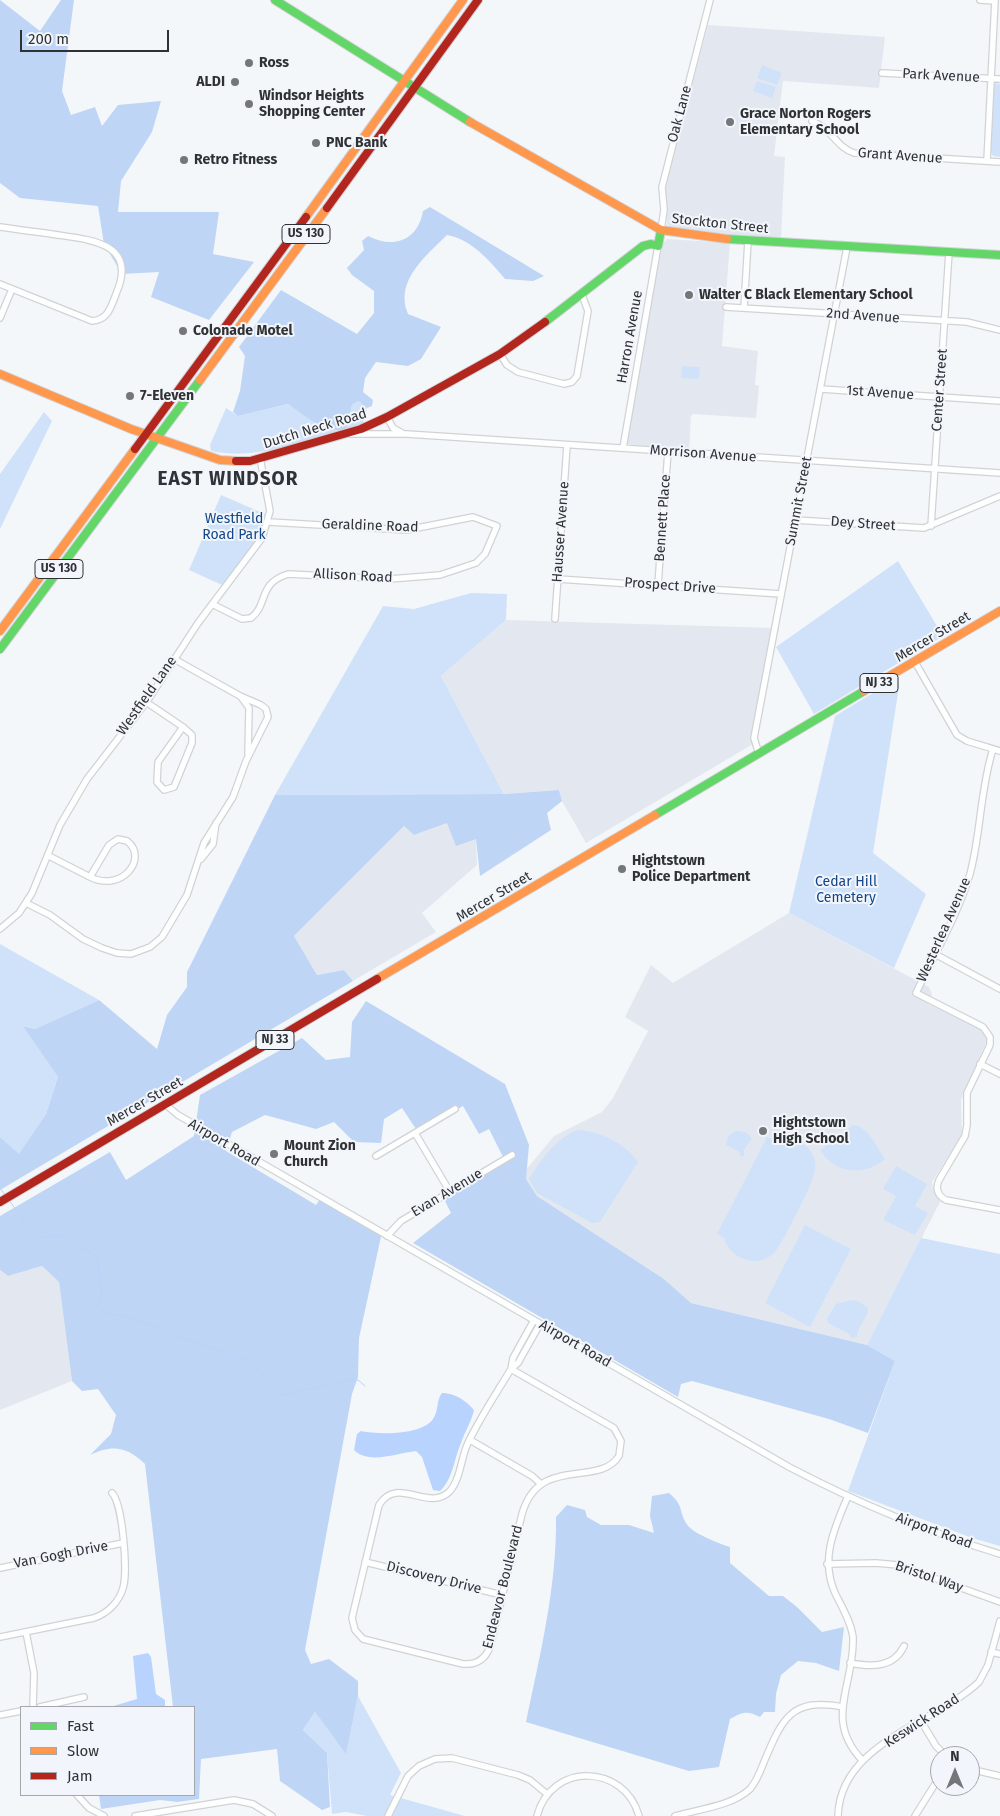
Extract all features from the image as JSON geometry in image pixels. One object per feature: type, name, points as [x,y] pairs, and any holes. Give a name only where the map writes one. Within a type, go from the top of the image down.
[{"type":"main road","name":"Stockton Street","points":[[275,0],[404,83],[515,150],[661,230],[688,236],[1000,255]]},
{"type":"main road","name":"US 130","points":[[0,631],[320,198],[463,0]]},
{"type":"main road","name":"US 130","points":[[1,644],[286,262],[478,0]]},
{"type":"main road","points":[[320,198],[322,213]]},
{"type":"main road","name":"Harron Avenue","points":[[658,246],[661,230]]},
{"type":"main road","name":"Dutch Neck Road","points":[[0,374],[146,434],[220,460],[242,461],[260,458],[347,434],[388,417],[500,354],[582,295],[661,230]]},
{"type":"main road","points":[[643,246],[651,244],[658,246]]},
{"type":"main road","points":[[283,247],[286,262]]},
{"type":"main road","name":"Mercer Street","points":[[5,1199],[999,613]]},
{"type":"street","name":"Oak Lane","points":[[661,230],[664,210],[662,187],[710,0]]},
{"type":"street","points":[[980,0],[995,0],[987,162]]},
{"type":"street","name":"Park Avenue","points":[[882,73],[1000,79]]},
{"type":"street","name":"Grant Avenue","points":[[812,121],[822,125],[843,148],[854,153],[1000,162]]},
{"type":"street","points":[[0,227],[96,241],[113,252],[122,270],[121,282],[108,314],[97,321],[86,320],[0,284]]},
{"type":"street","points":[[744,308],[748,240]]},
{"type":"street","name":"Harron Avenue","points":[[623,448],[658,246]]},
{"type":"street","name":"Summit Street","points":[[759,754],[754,738],[847,247]]},
{"type":"street","name":"Center Street","points":[[931,526],[949,252]]},
{"type":"street","points":[[0,318],[12,289]]},
{"type":"street","points":[[500,354],[507,365],[518,372],[564,384],[572,382],[577,376],[587,315],[582,295]]},
{"type":"street","name":"2nd Avenue","points":[[726,307],[974,323],[1000,330]]},
{"type":"street","name":"1st Avenue","points":[[821,389],[1000,401]]},
{"type":"street","points":[[388,417],[396,431],[407,434]]},
{"type":"street","name":"Morrison Avenue","points":[[347,434],[407,434],[1000,473]]},
{"type":"street","name":"Hausser Avenue","points":[[556,619],[567,445]]},
{"type":"street","name":"Bennett Place","points":[[658,584],[668,452]]},
{"type":"street","name":"Westfield Lane","points":[[0,928],[6,925],[26,903],[60,825],[77,794],[146,702],[212,604],[260,541],[269,522],[270,502],[260,458]]},
{"type":"street","points":[[931,526],[1000,496]]},
{"type":"street","name":"Geraldine Road","points":[[269,522],[407,530],[473,517],[497,526]]},
{"type":"street","name":"Dey Street","points":[[796,520],[924,528],[931,526]]},
{"type":"street","name":"Allison Road","points":[[212,604],[242,619],[249,619],[255,615],[264,593],[271,583],[288,574],[410,579],[455,571],[472,566],[481,560],[497,526]]},
{"type":"street","name":"Prospect Drive","points":[[558,579],[658,584],[782,594]]},
{"type":"street","points":[[26,903],[92,944],[117,953],[138,953],[150,947],[162,936],[187,895],[204,843],[233,797],[246,761],[268,717],[264,706],[240,696],[174,660]]},
{"type":"street","points":[[915,662],[957,735],[967,741],[1000,752]]},
{"type":"street","points":[[240,696],[250,708],[250,741],[246,761]]},
{"type":"street","points":[[146,702],[183,727],[192,735],[192,743],[174,787],[164,790],[157,782],[158,762],[183,727]]},
{"type":"street","name":"Westerlea Avenue","points":[[980,1064],[990,1041],[986,1029],[916,993],[970,873],[983,785],[993,749]]},
{"type":"street","points":[[198,865],[213,844],[216,822]]},
{"type":"street","points":[[48,856],[90,877],[102,882],[123,878],[134,861],[134,851],[130,843],[123,839],[111,842],[90,877]]},
{"type":"street","points":[[935,954],[1000,989]]},
{"type":"street","points":[[1000,1074],[980,1064],[967,1093],[965,1134],[939,1180],[937,1188],[940,1196],[946,1200],[1000,1210]]},
{"type":"street","name":"Airport Road","points":[[166,1105],[178,1116],[781,1462],[848,1496],[928,1529],[1000,1554]]},
{"type":"street","points":[[376,1156],[455,1109]]},
{"type":"street","points":[[415,1133],[450,1192]]},
{"type":"street","name":"Evan Avenue","points":[[387,1236],[401,1221],[512,1155]]},
{"type":"street","name":"Endeavor Boulevard","points":[[511,1369],[513,1358],[534,1320]]},
{"type":"street","name":"Endeavor Boulevard","points":[[540,1324],[518,1363],[511,1369],[470,1440],[454,1484],[447,1493],[432,1498],[397,1492],[383,1499],[378,1510],[352,1618],[357,1634],[369,1641],[451,1661],[471,1664],[485,1657],[490,1648],[524,1507],[541,1484]]},
{"type":"street","points":[[470,1440],[532,1476],[541,1484],[560,1476],[609,1466],[619,1456],[621,1439],[617,1431],[511,1369]]},
{"type":"street","points":[[0,1637],[94,1618],[110,1608],[121,1594],[125,1582],[123,1543],[119,1503],[112,1493]]},
{"type":"street","points":[[848,1496],[828,1551],[827,1564],[831,1584],[852,1632],[842,1721],[846,1738],[862,1760]]},
{"type":"street","name":"Van Gogh Drive","points":[[0,1568],[123,1543]]},
{"type":"street","name":"Discovery Drive","points":[[365,1562],[502,1595]]},
{"type":"street","name":"Bristol Way","points":[[827,1564],[879,1563],[898,1566],[1000,1602]]},
{"type":"street","name":"Keswick Road","points":[[838,1816],[840,1798],[846,1782],[862,1760],[979,1682],[986,1672],[1000,1621]]},
{"type":"street","points":[[26,1632],[34,1673],[33,1706]]},
{"type":"street","points":[[850,1663],[869,1666],[882,1665],[895,1658],[904,1646]]},
{"type":"street","points":[[992,1652],[1000,1654]]},
{"type":"street","points":[[45,1706],[84,1698]]},
{"type":"street","points":[[675,1816],[731,1800],[744,1793],[758,1777],[779,1727],[795,1710],[817,1703],[843,1707]]},
{"type":"street","points":[[0,1715],[20,1711]]},
{"type":"street","points":[[920,1722],[936,1746]]},
{"type":"street","points":[[388,1816],[408,1776],[419,1766],[435,1758],[452,1758],[518,1775],[530,1780],[548,1794]]},
{"type":"street","points":[[980,1771],[1000,1776]]},
{"type":"street","points":[[537,1816],[548,1794],[561,1782],[572,1777],[598,1776],[614,1783],[626,1792],[634,1802],[639,1816]]},
{"type":"street","points":[[915,1816],[930,1792]]},
{"type":"street","points":[[78,1796],[95,1814],[104,1816]]},
{"type":"street","points":[[138,1816],[240,1800],[254,1804],[272,1816]]},
{"type":"shaded area","points":[[0,0],[40,31],[61,0],[74,0],[62,91],[71,115],[95,107],[102,126],[118,105],[161,101],[152,132],[121,181],[118,212],[219,212],[213,254],[254,262],[209,320],[151,297],[159,272],[122,274],[104,244],[98,206],[20,198],[0,183]]},
{"type":"shaded area","name":"Grace Norton Rogers Elementary School","points":[[708,25],[885,37],[879,88],[783,81],[774,156],[785,157],[781,239],[696,233],[667,225],[665,189]]},
{"type":"shaded area","points":[[430,207],[544,276],[533,281],[505,279],[472,246],[456,237],[447,235],[414,270],[405,291],[408,314],[441,327],[421,359],[408,366],[376,362],[365,378],[363,392],[373,400],[372,406],[367,408],[358,401],[352,405],[346,430],[331,430],[324,427],[288,404],[238,416],[233,412],[240,391],[245,356],[239,347],[281,290],[357,334],[374,313],[374,291],[352,275],[347,268],[364,250],[362,241],[368,236],[386,242],[403,240],[416,229],[423,211]]},
{"type":"shaded area","name":"Walter C Black Elementary School","points":[[667,239],[730,243],[722,346],[758,351],[755,385],[759,386],[756,418],[693,414],[691,416],[689,451],[627,444],[662,244]]},
{"type":"shaded area","points":[[506,620],[775,628],[753,744],[586,843],[562,801],[559,790],[504,794],[441,676]]},
{"type":"shaded area","points":[[559,790],[562,801],[547,813],[551,830],[480,876],[476,839],[456,846],[447,823],[414,835],[404,826],[294,936],[317,975],[344,970],[353,981],[0,1190],[0,1137],[19,1154],[46,1114],[58,1077],[23,1026],[35,1029],[99,1000],[157,1049],[167,1015],[187,987],[187,972],[275,795],[504,794]]},
{"type":"shaded area","points":[[447,823],[476,839],[477,865],[422,913],[436,932],[353,981],[344,970],[317,975],[294,936],[404,826],[414,835]]},
{"type":"shaded area","name":"Hightstown High School","points":[[789,913],[929,987],[932,995],[928,1004],[977,1027],[988,1038],[961,1100],[962,1135],[932,1182],[933,1190],[940,1202],[867,1345],[691,1303],[664,1279],[537,1196],[526,1179],[525,1171],[554,1136],[602,1112],[613,1098],[648,1031],[625,1017],[651,965],[673,983]]},
{"type":"shaded area","points":[[366,1001],[505,1084],[529,1145],[526,1179],[537,1196],[664,1279],[691,1303],[867,1345],[895,1361],[868,1433],[829,1419],[692,1381],[681,1384],[678,1397],[413,1243],[451,1213],[443,1197],[504,1159],[489,1129],[479,1134],[463,1106],[418,1132],[402,1108],[384,1119],[381,1143],[354,1142],[334,1122],[316,1129],[265,1115],[232,1132],[226,1151],[316,1205],[320,1199],[382,1232],[359,1338],[358,1377],[352,1394],[305,1650],[311,1664],[329,1659],[358,1681],[358,1696],[346,1754],[315,1712],[303,1730],[327,1753],[330,1807],[322,1810],[280,1781],[277,1749],[201,1759],[199,1799],[177,1802],[160,1800],[101,1809],[99,1796],[195,1796],[195,1706],[173,1706],[145,1464],[132,1454],[119,1449],[106,1449],[90,1455],[111,1434],[116,1415],[98,1389],[82,1391],[72,1381],[59,1282],[42,1266],[8,1276],[0,1270],[0,1216],[110,1152],[126,1180],[194,1136],[200,1095],[302,1038],[326,1060],[350,1057],[352,1022]]},
{"type":"shaded area","points":[[42,1266],[59,1282],[72,1381],[0,1410],[0,1270],[8,1276]]},
{"type":"shaded area","points":[[442,1393],[451,1394],[459,1398],[468,1403],[474,1410],[451,1475],[440,1491],[433,1490],[422,1457],[416,1451],[383,1457],[367,1457],[354,1450],[357,1434],[361,1431],[389,1433],[410,1431],[428,1424],[435,1416]]},
{"type":"shaded area","points":[[669,1493],[679,1504],[689,1527],[705,1537],[730,1547],[730,1563],[769,1596],[783,1596],[822,1632],[844,1627],[839,1671],[816,1663],[798,1661],[781,1675],[776,1694],[775,1712],[764,1712],[760,1717],[752,1713],[745,1713],[730,1719],[719,1767],[689,1771],[526,1722],[551,1595],[556,1543],[556,1517],[567,1505],[585,1510],[587,1517],[601,1525],[629,1525],[654,1533],[650,1516],[652,1496]]},
{"type":"shaded area","points":[[148,1653],[151,1657],[156,1694],[165,1700],[165,1706],[113,1706],[137,1699],[133,1656]]},
{"type":"green space","points":[[762,65],[782,73],[777,85],[757,78]]},
{"type":"green space","points":[[757,81],[776,87],[772,98],[753,91]]},
{"type":"green space","points":[[996,83],[1000,84],[1000,157],[993,156],[990,150],[994,85]]},
{"type":"green space","points":[[682,366],[700,367],[699,379],[681,378]]},
{"type":"green space","points":[[358,401],[367,408],[363,424],[346,430],[352,405]]},
{"type":"green space","points":[[288,404],[318,424],[338,432],[291,446],[259,452],[244,454],[211,451],[210,445],[226,408],[238,416]]},
{"type":"green space","points":[[44,412],[52,421],[0,529],[0,474]]},
{"type":"green space","name":"Westfield Road Park","points":[[221,495],[265,514],[263,524],[254,543],[222,585],[189,570]]},
{"type":"green space","points":[[898,561],[943,636],[814,714],[776,647]]},
{"type":"green space","points":[[471,593],[507,594],[506,620],[441,676],[504,794],[275,795],[383,606],[414,609]]},
{"type":"green space","name":"Cedar Hill Cemetery","points":[[896,679],[899,687],[873,853],[926,894],[894,968],[789,913],[835,716]]},
{"type":"green space","points":[[0,944],[99,1000],[35,1029],[24,1026],[58,1077],[46,1114],[19,1155],[0,1137]]},
{"type":"green space","points":[[853,1125],[858,1126],[867,1133],[885,1159],[868,1169],[850,1170],[834,1164],[826,1158],[820,1150]]},
{"type":"green space","points":[[577,1130],[611,1139],[626,1149],[638,1162],[600,1222],[592,1223],[537,1193],[529,1179],[555,1144]]},
{"type":"green space","points":[[736,1131],[745,1132],[752,1138],[744,1150],[744,1156],[741,1157],[739,1152],[726,1145],[728,1136]]},
{"type":"green space","points":[[767,1137],[793,1140],[804,1144],[809,1149],[815,1162],[814,1176],[791,1225],[775,1252],[761,1260],[745,1260],[732,1252],[724,1238],[717,1234]]},
{"type":"green space","points":[[896,1166],[927,1184],[915,1206],[928,1213],[915,1235],[885,1221],[884,1218],[896,1196],[883,1189]]},
{"type":"green space","points":[[805,1225],[851,1249],[810,1327],[765,1303]]},
{"type":"green space","points":[[921,1238],[1000,1254],[1000,1546],[972,1538],[848,1491],[895,1361],[867,1345]]},
{"type":"green space","points":[[851,1300],[858,1301],[868,1308],[857,1337],[852,1338],[849,1334],[828,1323],[827,1318],[836,1304]]},
{"type":"green space","points":[[358,1696],[401,1773],[390,1795],[465,1816],[367,1816],[346,1812],[332,1814],[327,1753],[303,1730],[315,1712],[346,1753]]},
{"type":"waterway","points":[[0,1188],[5,1195]]},
{"type":"waterway","points":[[9,1200],[35,1238],[60,1236],[97,1256],[102,1295],[98,1306],[102,1311],[136,1320],[240,1359],[249,1359],[273,1389],[282,1395],[350,1380],[358,1380],[365,1386]]},
{"type":"traffic: fast","points":[[275,0],[470,122]]},
{"type":"traffic: fast","points":[[545,322],[643,246],[651,244],[658,246],[661,230]]},
{"type":"traffic: fast","points":[[727,239],[1000,255]]},
{"type":"traffic: fast","points":[[0,649],[200,380]]},
{"type":"traffic: fast","points":[[655,815],[864,691]]},
{"type":"traffic: slow","points":[[306,217],[463,0]]},
{"type":"traffic: slow","points":[[470,122],[661,230],[727,239]]},
{"type":"traffic: slow","points":[[200,380],[327,208]]},
{"type":"traffic: slow","points":[[0,374],[131,429],[220,460],[236,461]]},
{"type":"traffic: slow","points":[[0,631],[135,449]]},
{"type":"traffic: slow","points":[[864,691],[1000,611]]},
{"type":"traffic: slow","points":[[377,979],[655,815]]},
{"type":"traffic: jam","points":[[327,208],[478,0]]},
{"type":"traffic: jam","points":[[135,449],[306,217]]},
{"type":"traffic: jam","points":[[236,461],[250,461],[361,429],[387,417],[500,354],[545,322]]},
{"type":"traffic: jam","points":[[0,1202],[377,979]]},
{"type":"place","name":"Ross","points":[[249,63]]},
{"type":"place","name":"ALDI","points":[[235,82]]},
{"type":"place","name":"Windsor Heights Shopping Center","points":[[249,104]]},
{"type":"place","name":"Grace Norton Rogers Elementary School","points":[[730,122]]},
{"type":"place","name":"PNC Bank","points":[[316,143]]},
{"type":"place","name":"Retro Fitness","points":[[184,160]]},
{"type":"place","name":"Walter C Black Elementary School","points":[[689,295]]},
{"type":"place","name":"Colonade Motel","points":[[183,331]]},
{"type":"place","name":"7-Eleven","points":[[130,396]]},
{"type":"place","name":"Hightstown Police Department","points":[[622,869]]},
{"type":"place","name":"Hightstown High School","points":[[763,1131]]},
{"type":"place","name":"Mount Zion Church","points":[[274,1154]]},
{"type":"district","name":"EAST WINDSOR","points":[[228,480]]}]
